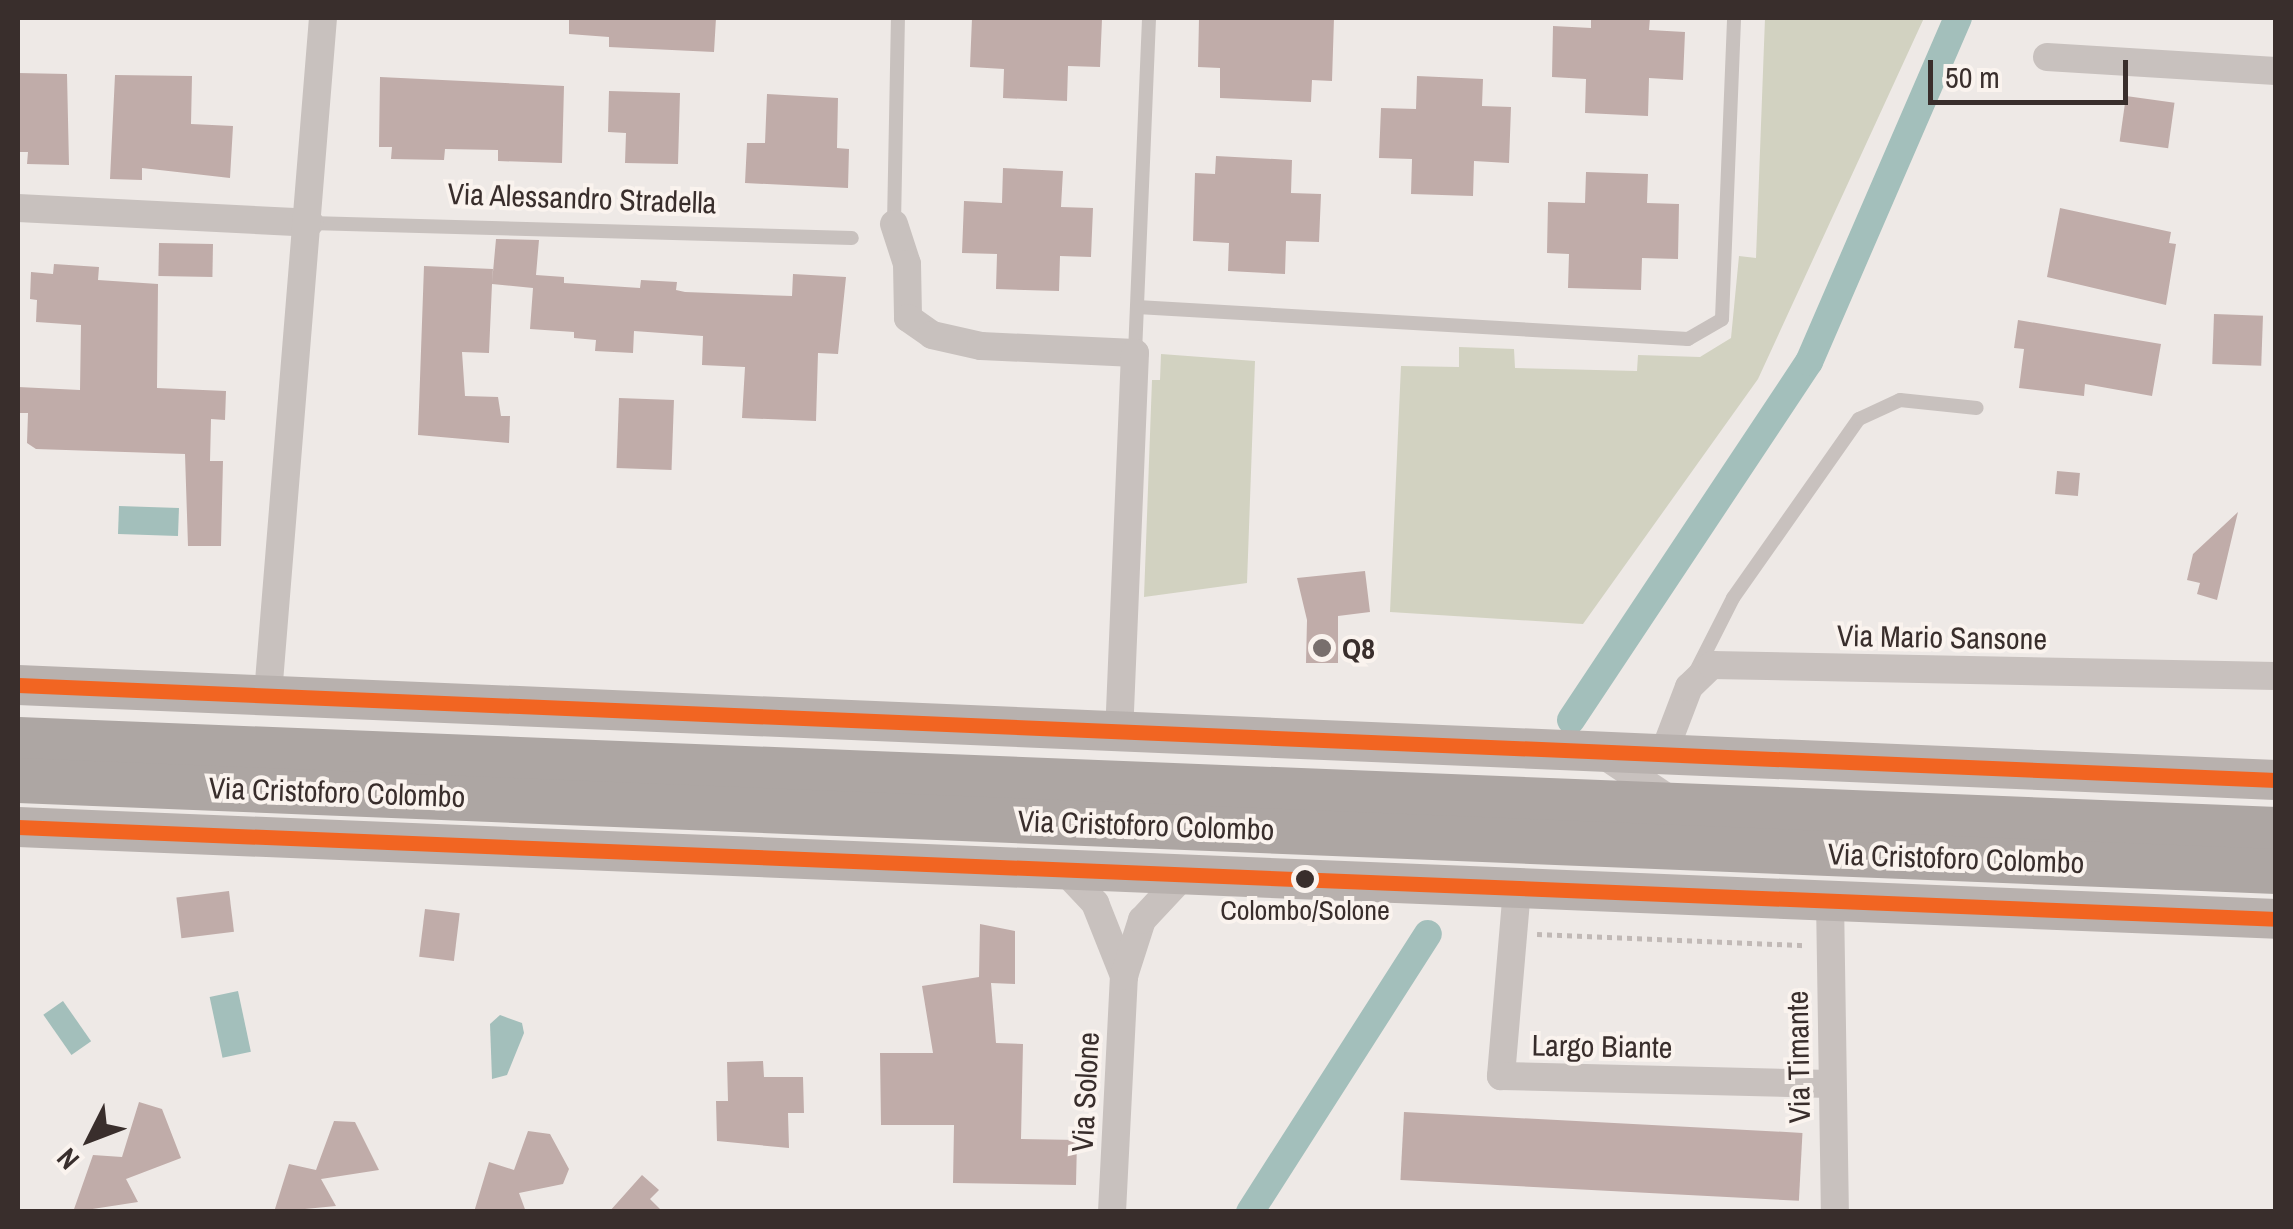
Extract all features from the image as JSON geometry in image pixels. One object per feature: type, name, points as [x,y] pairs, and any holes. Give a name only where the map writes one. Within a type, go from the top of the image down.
[{"type":"main road","name":"Via Cristoforo Colombo","points":[[18,739],[2276,830]]},
{"type":"main road","name":"Via Cristoforo Colombo","points":[[18,780],[2276,870]]},
{"type":"street","points":[[268,694],[310,224],[322,18]]},
{"type":"street","points":[[2047,58],[2276,71]]},
{"type":"street","points":[[18,208],[310,224]]},
{"type":"street","points":[[894,224],[907,264],[908,318],[932,335],[981,346],[1135,353],[1119,734]]},
{"type":"street","name":"Via Mario Sansone","points":[[1689,687],[1712,665],[2276,676]]},
{"type":"street","points":[[18,686],[268,694],[1605,756],[1663,755],[2276,780]]},
{"type":"street","points":[[1663,755],[1689,687]]},
{"type":"street","points":[[1605,756],[1679,806]]},
{"type":"street","name":"Via Cristoforo Colombo","points":[[21,830],[1061,867],[1183,876],[2276,919]]},
{"type":"street","points":[[1061,867],[1095,903],[1124,976]]},
{"type":"street","points":[[1124,976],[1142,920],[1183,876]]},
{"type":"street","name":"Largo Biante","points":[[1517,889],[1500,1076],[1830,1084]]},
{"type":"street","name":"Via Timante","points":[[1830,900],[1835,1212]]},
{"type":"street","name":"Via Solone","points":[[1112,1212],[1124,976]]},
{"type":"lane","points":[[894,224],[898,18]]},
{"type":"lane","points":[[1135,353],[1150,18]]},
{"type":"lane","points":[[1137,307],[1688,339],[1722,320],[1734,18]]},
{"type":"lane","name":"Via Alessandro Stradella","points":[[310,224],[852,238]]},
{"type":"lane","points":[[1689,687],[1732,598],[1859,420],[1900,400],[1977,408]]},
{"type":"green space","points":[[1765,18],[1924,18],[1758,379],[1583,624],[1390,612],[1401,366],[1459,367],[1459,347],[1514,349],[1515,368],[1637,371],[1638,355],[1700,357],[1731,338],[1739,256],[1756,258]]},
{"type":"green space","points":[[1161,354],[1255,361],[1247,583],[1144,597],[1152,380],[1160,380]]},
{"type":"water","points":[[119,506],[179,508],[178,536],[118,534]]},
{"type":"water","points":[[238,991],[251,1052],[223,1058],[210,997]]},
{"type":"water","points":[[63,1001],[91,1041],[71,1055],[43,1015]]},
{"type":"water","points":[[500,1015],[522,1023],[524,1033],[507,1075],[492,1079],[490,1024]]},
{"type":"building","points":[[569,18],[716,18],[714,52],[609,47],[609,37],[569,34]]},
{"type":"building","points":[[972,18],[1102,19],[1100,67],[1068,66],[1067,101],[1003,98],[1004,69],[970,67]]},
{"type":"building","points":[[1199,18],[1334,18],[1332,81],[1312,80],[1311,102],[1220,98],[1220,68],[1198,67]]},
{"type":"building","points":[[1591,18],[1650,18],[1649,30],[1685,32],[1683,80],[1649,78],[1648,116],[1585,113],[1586,79],[1552,77],[1553,26],[1591,28]]},
{"type":"building","points":[[18,73],[67,74],[69,165],[27,164],[28,152],[18,152]]},
{"type":"building","points":[[115,75],[192,76],[191,124],[233,126],[230,178],[142,168],[142,180],[110,179]]},
{"type":"building","points":[[1417,76],[1483,79],[1482,106],[1511,107],[1509,163],[1474,161],[1473,196],[1411,194],[1412,159],[1379,158],[1381,108],[1416,109]]},
{"type":"building","points":[[380,77],[564,86],[562,163],[498,161],[498,150],[445,149],[444,160],[391,159],[392,147],[379,147]]},
{"type":"building","points":[[609,91],[680,93],[678,164],[625,163],[626,133],[608,132]]},
{"type":"building","points":[[767,94],[838,98],[837,148],[849,149],[848,188],[745,183],[747,143],[765,143]]},
{"type":"building","points":[[2126,96],[2175,103],[2168,148],[2120,142]]},
{"type":"building","points":[[1216,156],[1292,160],[1291,193],[1321,194],[1319,242],[1286,241],[1285,274],[1228,271],[1229,243],[1193,241],[1195,173],[1215,174]]},
{"type":"building","points":[[1003,168],[1063,171],[1061,207],[1093,208],[1091,257],[1060,256],[1059,291],[996,289],[997,254],[962,253],[964,201],[1002,203]]},
{"type":"building","points":[[1586,172],[1648,174],[1647,203],[1679,204],[1678,259],[1642,258],[1641,290],[1568,288],[1569,254],[1547,253],[1548,202],[1585,203]]},
{"type":"building","points":[[2060,208],[2171,232],[2169,243],[2176,244],[2166,305],[2047,277]]},
{"type":"building","points":[[496,239],[539,240],[536,275],[564,277],[564,283],[640,288],[641,280],[677,282],[676,290],[685,292],[792,296],[793,274],[846,277],[838,354],[818,353],[816,421],[742,418],[745,367],[702,365],[703,336],[634,331],[633,353],[595,351],[596,340],[574,338],[574,332],[530,329],[533,288],[492,284],[489,353],[462,352],[465,396],[498,397],[501,416],[510,416],[509,443],[418,435],[424,266],[493,269],[492,283]]},
{"type":"building","points":[[159,243],[213,244],[212,277],[158,276]]},
{"type":"building","points":[[54,264],[99,267],[98,280],[158,284],[157,388],[226,391],[225,420],[211,419],[210,461],[223,461],[221,546],[188,546],[185,454],[36,449],[27,443],[28,413],[18,413],[18,387],[80,390],[81,325],[36,322],[37,300],[30,299],[31,272],[53,274]]},
{"type":"building","points":[[2214,314],[2263,316],[2261,366],[2212,364]]},
{"type":"building","points":[[2018,320],[2161,344],[2152,396],[2085,384],[2084,396],[2019,388],[2024,349],[2014,348]]},
{"type":"building","points":[[619,398],[674,400],[672,470],[617,468]]},
{"type":"building","points":[[2057,471],[2080,473],[2078,496],[2055,494]]},
{"type":"building","points":[[2238,512],[2217,600],[2197,594],[2200,583],[2187,580],[2193,554]]},
{"type":"building","points":[[1365,571],[1370,612],[1338,616],[1338,663],[1306,663],[1307,620],[1297,578]]},
{"type":"building","points":[[229,891],[234,932],[181,938],[176,897]]},
{"type":"building","points":[[425,909],[460,913],[454,961],[419,957]]},
{"type":"building","points":[[980,924],[1015,931],[1015,984],[991,983],[996,1043],[1023,1044],[1021,1139],[1077,1140],[1076,1185],[953,1183],[954,1125],[881,1125],[880,1053],[933,1053],[922,986],[979,977]]},
{"type":"building","points":[[763,1061],[764,1077],[803,1077],[804,1113],[788,1113],[789,1148],[717,1141],[716,1101],[728,1101],[727,1062]]},
{"type":"building","points":[[139,1102],[162,1109],[181,1158],[126,1179],[138,1202],[73,1212],[93,1155],[122,1157]]},
{"type":"building","points":[[1404,1112],[1802,1133],[1799,1201],[1400,1180]]},
{"type":"building","points":[[334,1121],[355,1122],[379,1170],[321,1179],[336,1206],[274,1212],[289,1164],[316,1170]]},
{"type":"building","points":[[528,1131],[550,1134],[569,1169],[563,1184],[519,1193],[526,1212],[474,1212],[489,1162],[514,1170]]},
{"type":"building","points":[[642,1175],[659,1190],[650,1199],[663,1212],[609,1212]]},
{"type":"waterway","points":[[1571,720],[1809,362],[1958,18]]},
{"type":"waterway","points":[[1250,1212],[1428,934]]},
{"type":"transit line","points":[[18,685],[2276,780]]},
{"type":"transit line","points":[[18,827],[2276,919]]},
{"type":"place","name":"Q8","points":[[1322,648]]},
{"type":"place","name":"Colombo/Solone","points":[[1305,879]]}]
